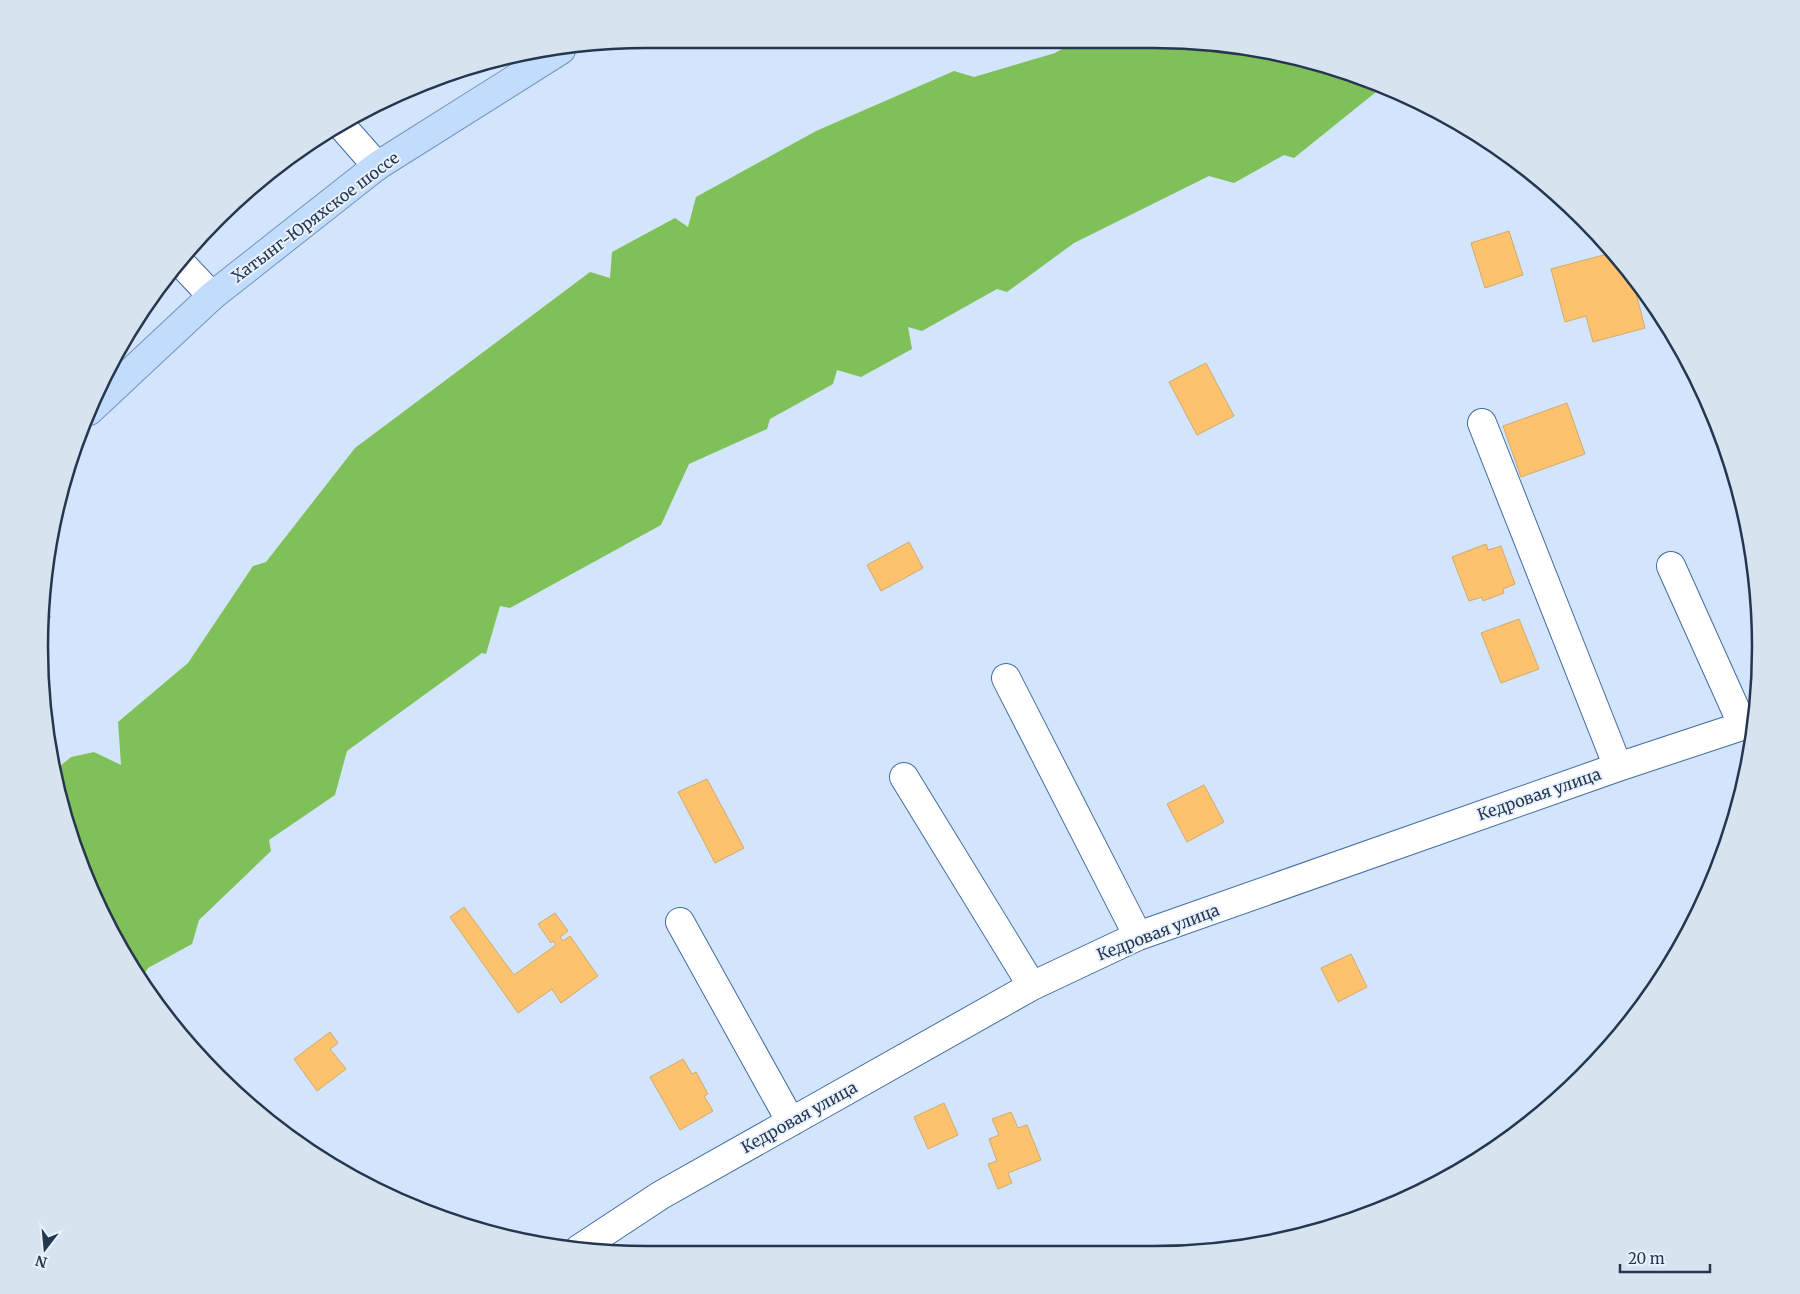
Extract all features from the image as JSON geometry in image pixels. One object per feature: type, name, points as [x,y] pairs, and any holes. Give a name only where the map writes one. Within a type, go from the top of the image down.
[{"type":"main road","name":"Хатынг-Юряхское шоссе","points":[[101,400],[212,296],[377,166],[552,56]]},
{"type":"street","points":[[345,129],[377,166]]},
{"type":"street","points":[[184,266],[212,296]]},
{"type":"street","points":[[1482,423],[1618,766]]},
{"type":"street","points":[[1671,566],[1747,721]]},
{"type":"street","points":[[1006,678],[1138,936]]},
{"type":"street","name":"Кедровая улица","points":[[588,1243],[661,1195],[1032,986],[1138,936],[1618,766],[1747,725]]},
{"type":"street","points":[[904,777],[1032,986]]},
{"type":"street","points":[[680,922],[791,1122]]},
{"type":"shaded area","points":[[1064,48],[1153,48],[1231,53],[1270,59],[1308,68],[1346,79],[1378,92],[1294,158],[1284,155],[1234,183],[1209,176],[1074,243],[1007,292],[997,289],[922,331],[908,327],[912,349],[861,377],[837,370],[833,384],[770,419],[767,429],[689,464],[661,525],[510,608],[500,606],[486,654],[482,653],[347,751],[335,795],[269,840],[271,851],[199,920],[192,944],[148,968],[145,973],[109,912],[93,876],[79,840],[60,767],[71,757],[94,752],[121,765],[118,722],[188,663],[253,566],[266,562],[355,448],[590,272],[610,278],[612,252],[675,218],[688,227],[696,197],[816,131],[954,71],[974,77],[1055,53]]},
{"type":"building","points":[[1509,231],[1523,275],[1485,288],[1471,243]]},
{"type":"building","points":[[1606,254],[1636,292],[1645,328],[1593,342],[1586,316],[1565,322],[1551,269]]},
{"type":"building","points":[[1206,363],[1234,416],[1197,435],[1169,382]]},
{"type":"building","points":[[1567,403],[1585,454],[1521,477],[1503,426]]},
{"type":"building","points":[[909,542],[923,568],[881,591],[867,565]]},
{"type":"building","points":[[1486,544],[1488,550],[1501,546],[1515,584],[1503,589],[1504,593],[1483,601],[1482,597],[1469,601],[1452,557]]},
{"type":"building","points":[[1519,619],[1539,669],[1501,683],[1481,633]]},
{"type":"building","points":[[707,779],[744,848],[715,863],[678,792]]},
{"type":"building","points":[[1204,785],[1224,822],[1187,842],[1167,804]]},
{"type":"building","points":[[464,907],[514,975],[556,945],[553,941],[551,943],[538,924],[555,913],[568,931],[560,937],[563,941],[570,936],[598,976],[561,1003],[552,989],[518,1013],[450,917]]},
{"type":"building","points":[[1351,954],[1367,987],[1338,1002],[1321,968]]},
{"type":"building","points":[[330,1032],[338,1043],[330,1049],[346,1069],[317,1091],[294,1059]]},
{"type":"building","points":[[683,1059],[692,1074],[696,1072],[708,1094],[704,1096],[713,1111],[680,1130],[650,1077]]},
{"type":"building","points":[[944,1103],[958,1135],[928,1149],[914,1117]]},
{"type":"building","points":[[1011,1112],[1018,1128],[1027,1125],[1041,1160],[1008,1173],[1012,1183],[998,1189],[988,1164],[997,1161],[989,1139],[999,1135],[992,1119]]}]
